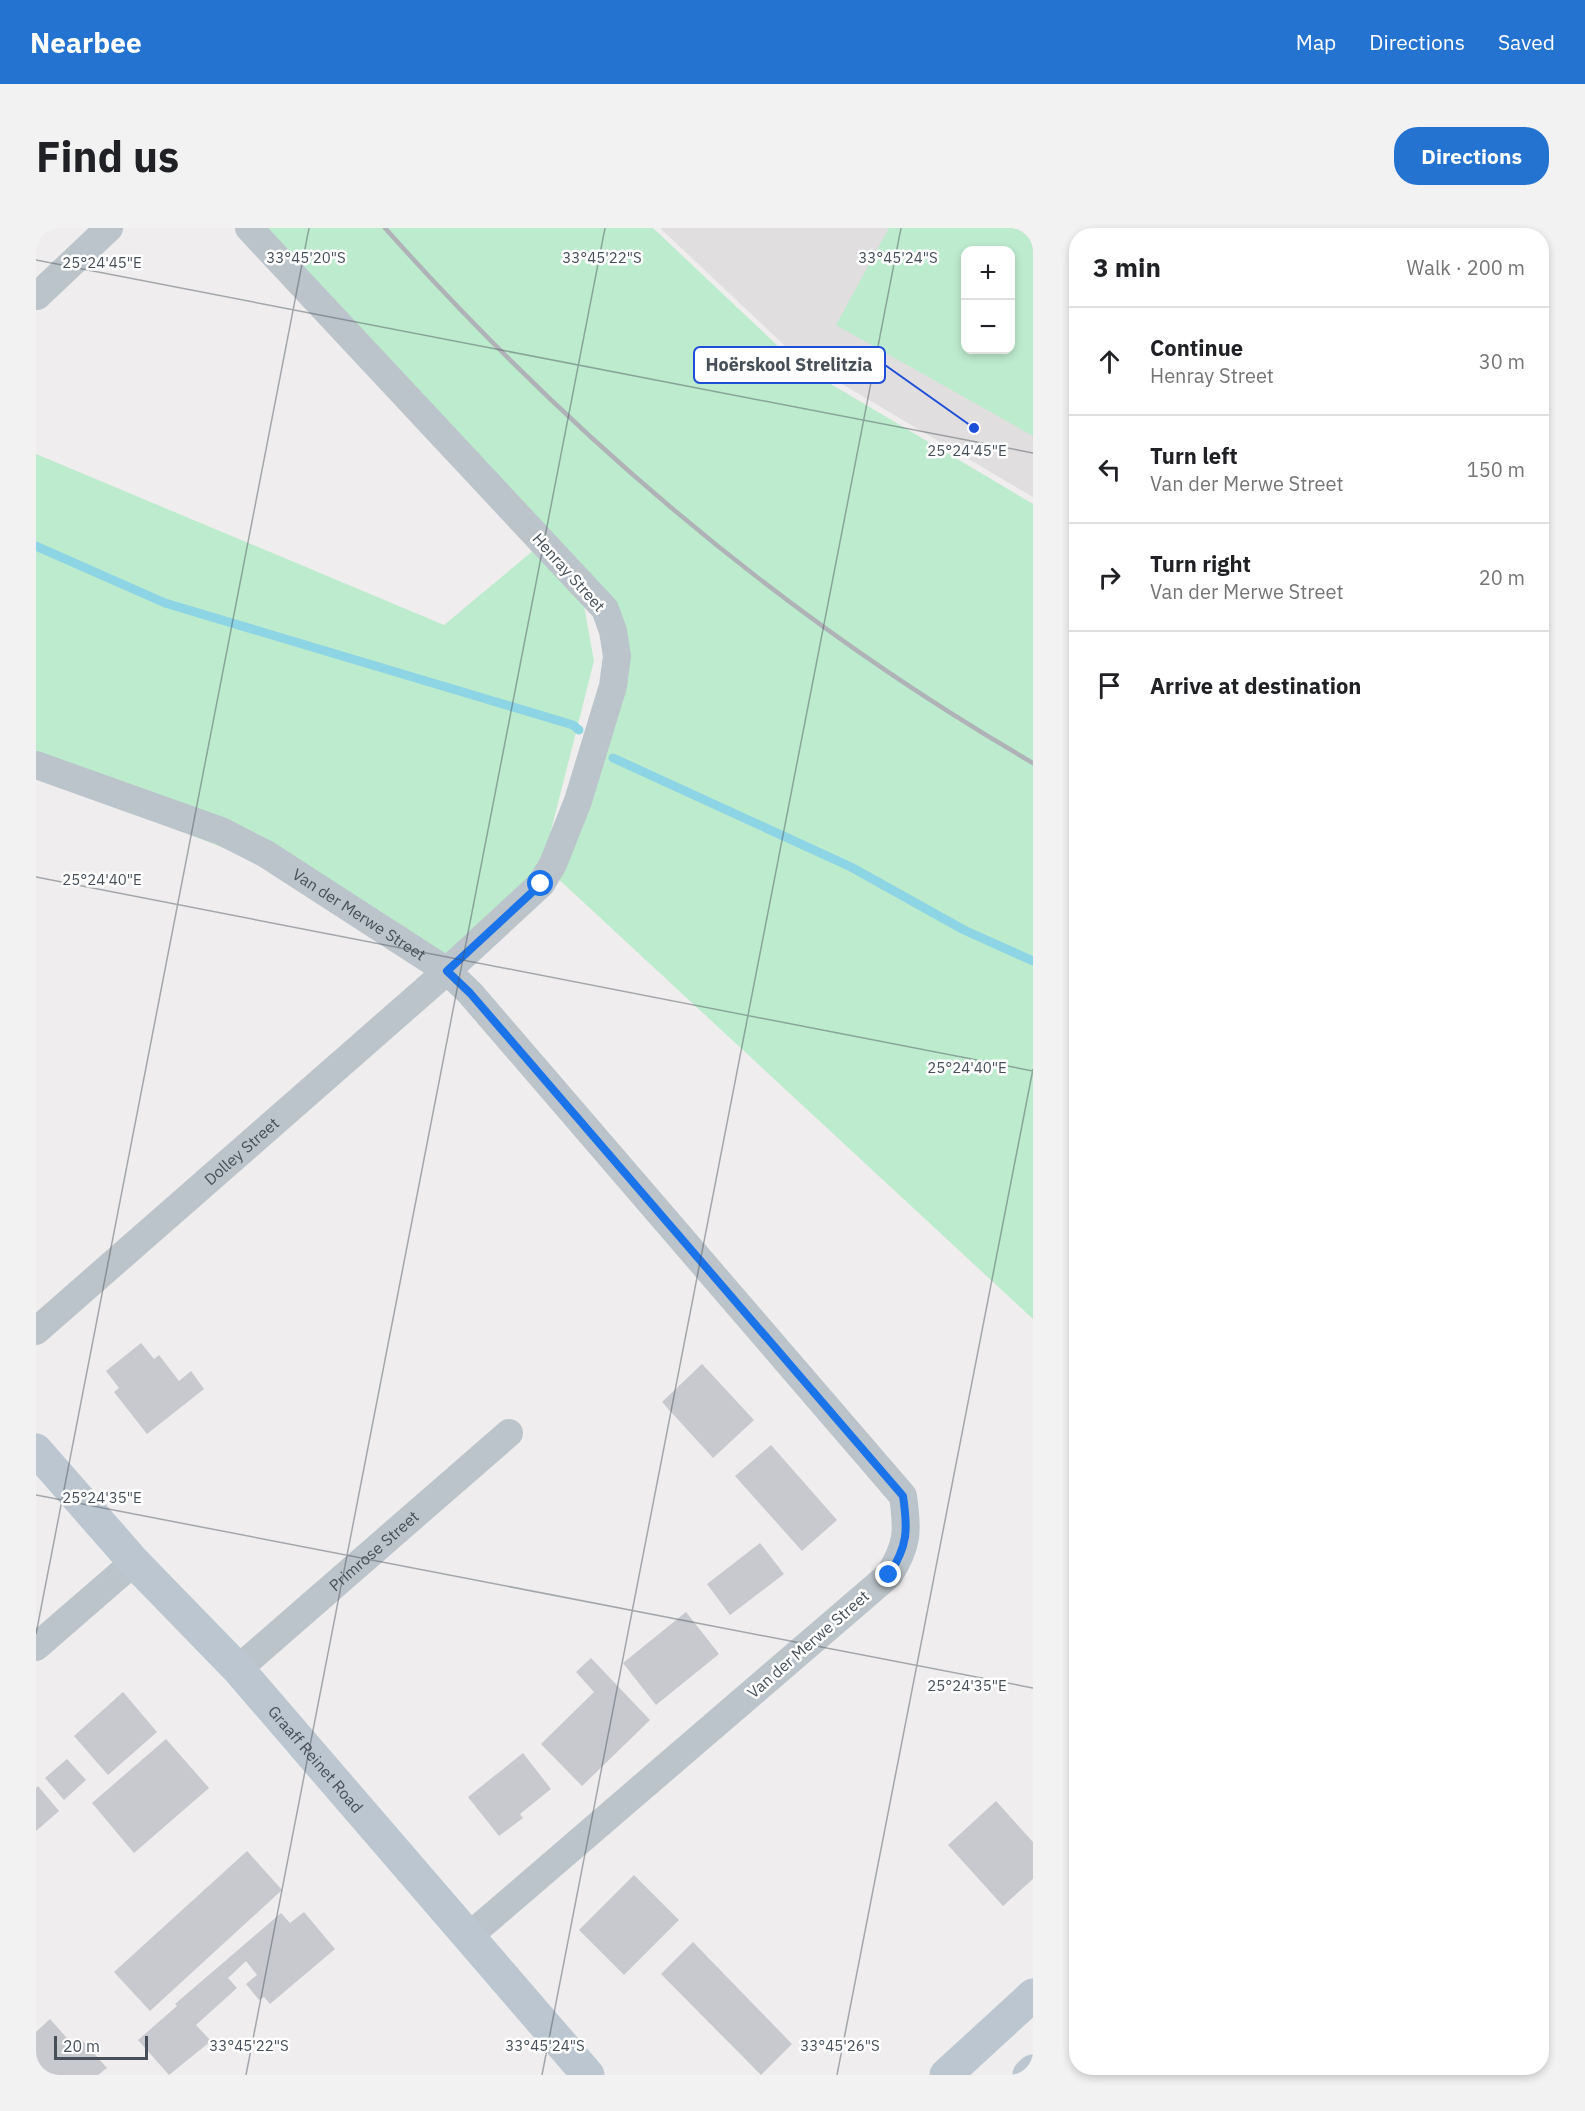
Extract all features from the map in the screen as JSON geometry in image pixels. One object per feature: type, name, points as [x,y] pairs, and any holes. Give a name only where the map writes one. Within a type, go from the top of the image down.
[{"type":"main road","name":"Graaff Reinet Road","points":[[36,1450],[134,1562],[238,1669],[588,2075]]},
{"type":"main road","points":[[946,2075],[1033,1995]]},
{"type":"main road","points":[[1029,2075],[1033,2071]]},
{"type":"street","points":[[37,296],[109,228]]},
{"type":"street","name":"Henray Street","points":[[249,228],[594,596],[605,609],[613,631],[617,656],[613,686],[589,768],[553,864],[529,898],[447,971]]},
{"type":"street","name":"Van der Merwe Street","points":[[36,765],[220,831],[276,860],[447,971],[470,993],[903,1496],[908,1528],[903,1553],[889,1575],[468,1936]]},
{"type":"street","name":"Dolley Street","points":[[36,1330],[447,971]]},
{"type":"street","name":"Primrose Street","points":[[238,1669],[509,1433]]},
{"type":"street","points":[[36,1647],[134,1562]]},
{"type":"shaded area","points":[[660,228],[1033,228],[1033,497],[798,358]]},
{"type":"green space","points":[[255,228],[653,228],[797,364],[1033,504],[1033,1319],[553,874],[608,663],[597,594]]},
{"type":"green space","points":[[889,228],[1033,228],[1033,436],[836,325]]},
{"type":"green space","points":[[36,454],[444,625],[535,549],[583,600],[594,661],[541,870],[442,957],[328,889],[36,774]]},
{"type":"building","points":[[141,1343],[154,1359],[159,1355],[179,1381],[191,1371],[204,1389],[147,1434],[114,1392],[119,1388],[106,1371]]},
{"type":"building","points":[[702,1364],[754,1420],[713,1458],[662,1402]]},
{"type":"building","points":[[771,1445],[837,1520],[802,1551],[735,1476]]},
{"type":"building","points":[[760,1543],[784,1574],[730,1615],[707,1584]]},
{"type":"building","points":[[686,1612],[719,1654],[656,1705],[623,1663]]},
{"type":"building","points":[[591,1658],[650,1720],[582,1786],[541,1744],[594,1692],[576,1672]]},
{"type":"building","points":[[123,1692],[157,1732],[108,1775],[74,1736]]},
{"type":"building","points":[[166,1739],[209,1788],[134,1853],[92,1803]]},
{"type":"building","points":[[523,1753],[551,1789],[520,1814],[523,1818],[499,1836],[468,1797]]},
{"type":"building","points":[[67,1759],[86,1780],[64,1800],[45,1778]]},
{"type":"building","points":[[38,1786],[59,1811],[36,1831],[36,1788]]},
{"type":"building","points":[[996,1801],[1033,1842],[1033,1879],[1003,1906],[948,1845]]},
{"type":"building","points":[[247,1851],[282,1890],[150,2011],[114,1972]]},
{"type":"building","points":[[634,1875],[679,1920],[624,1975],[579,1930]]},
{"type":"building","points":[[304,1912],[335,1949],[270,2004],[264,1997],[259,2000],[246,1984],[257,1975],[246,1961],[228,1978],[237,1988],[196,2025],[211,2041],[169,2075],[138,2040],[177,2006],[175,2004],[281,1913],[290,1923]]},
{"type":"building","points":[[693,1942],[792,2044],[761,2075],[661,1974]]},
{"type":"building","points":[[50,2019],[73,2045],[81,2039],[107,2068],[98,2075],[36,2075],[36,2032]]},
{"type":"waterway","points":[[36,546],[165,603],[573,725],[579,730]]},
{"type":"waterway","points":[[613,758],[851,867],[964,930],[1033,961]]},
{"type":"railway","points":[[385,228],[531,381],[608,453],[688,521],[770,587],[855,649],[943,708],[1033,763]]},
{"type":"place","name":"Hoërskool Strelitzia","points":[[974,428]]},
{"type":"route","points":[[541,884],[529,898],[447,971],[470,993],[903,1496],[908,1528],[903,1553],[889,1575]]}]
